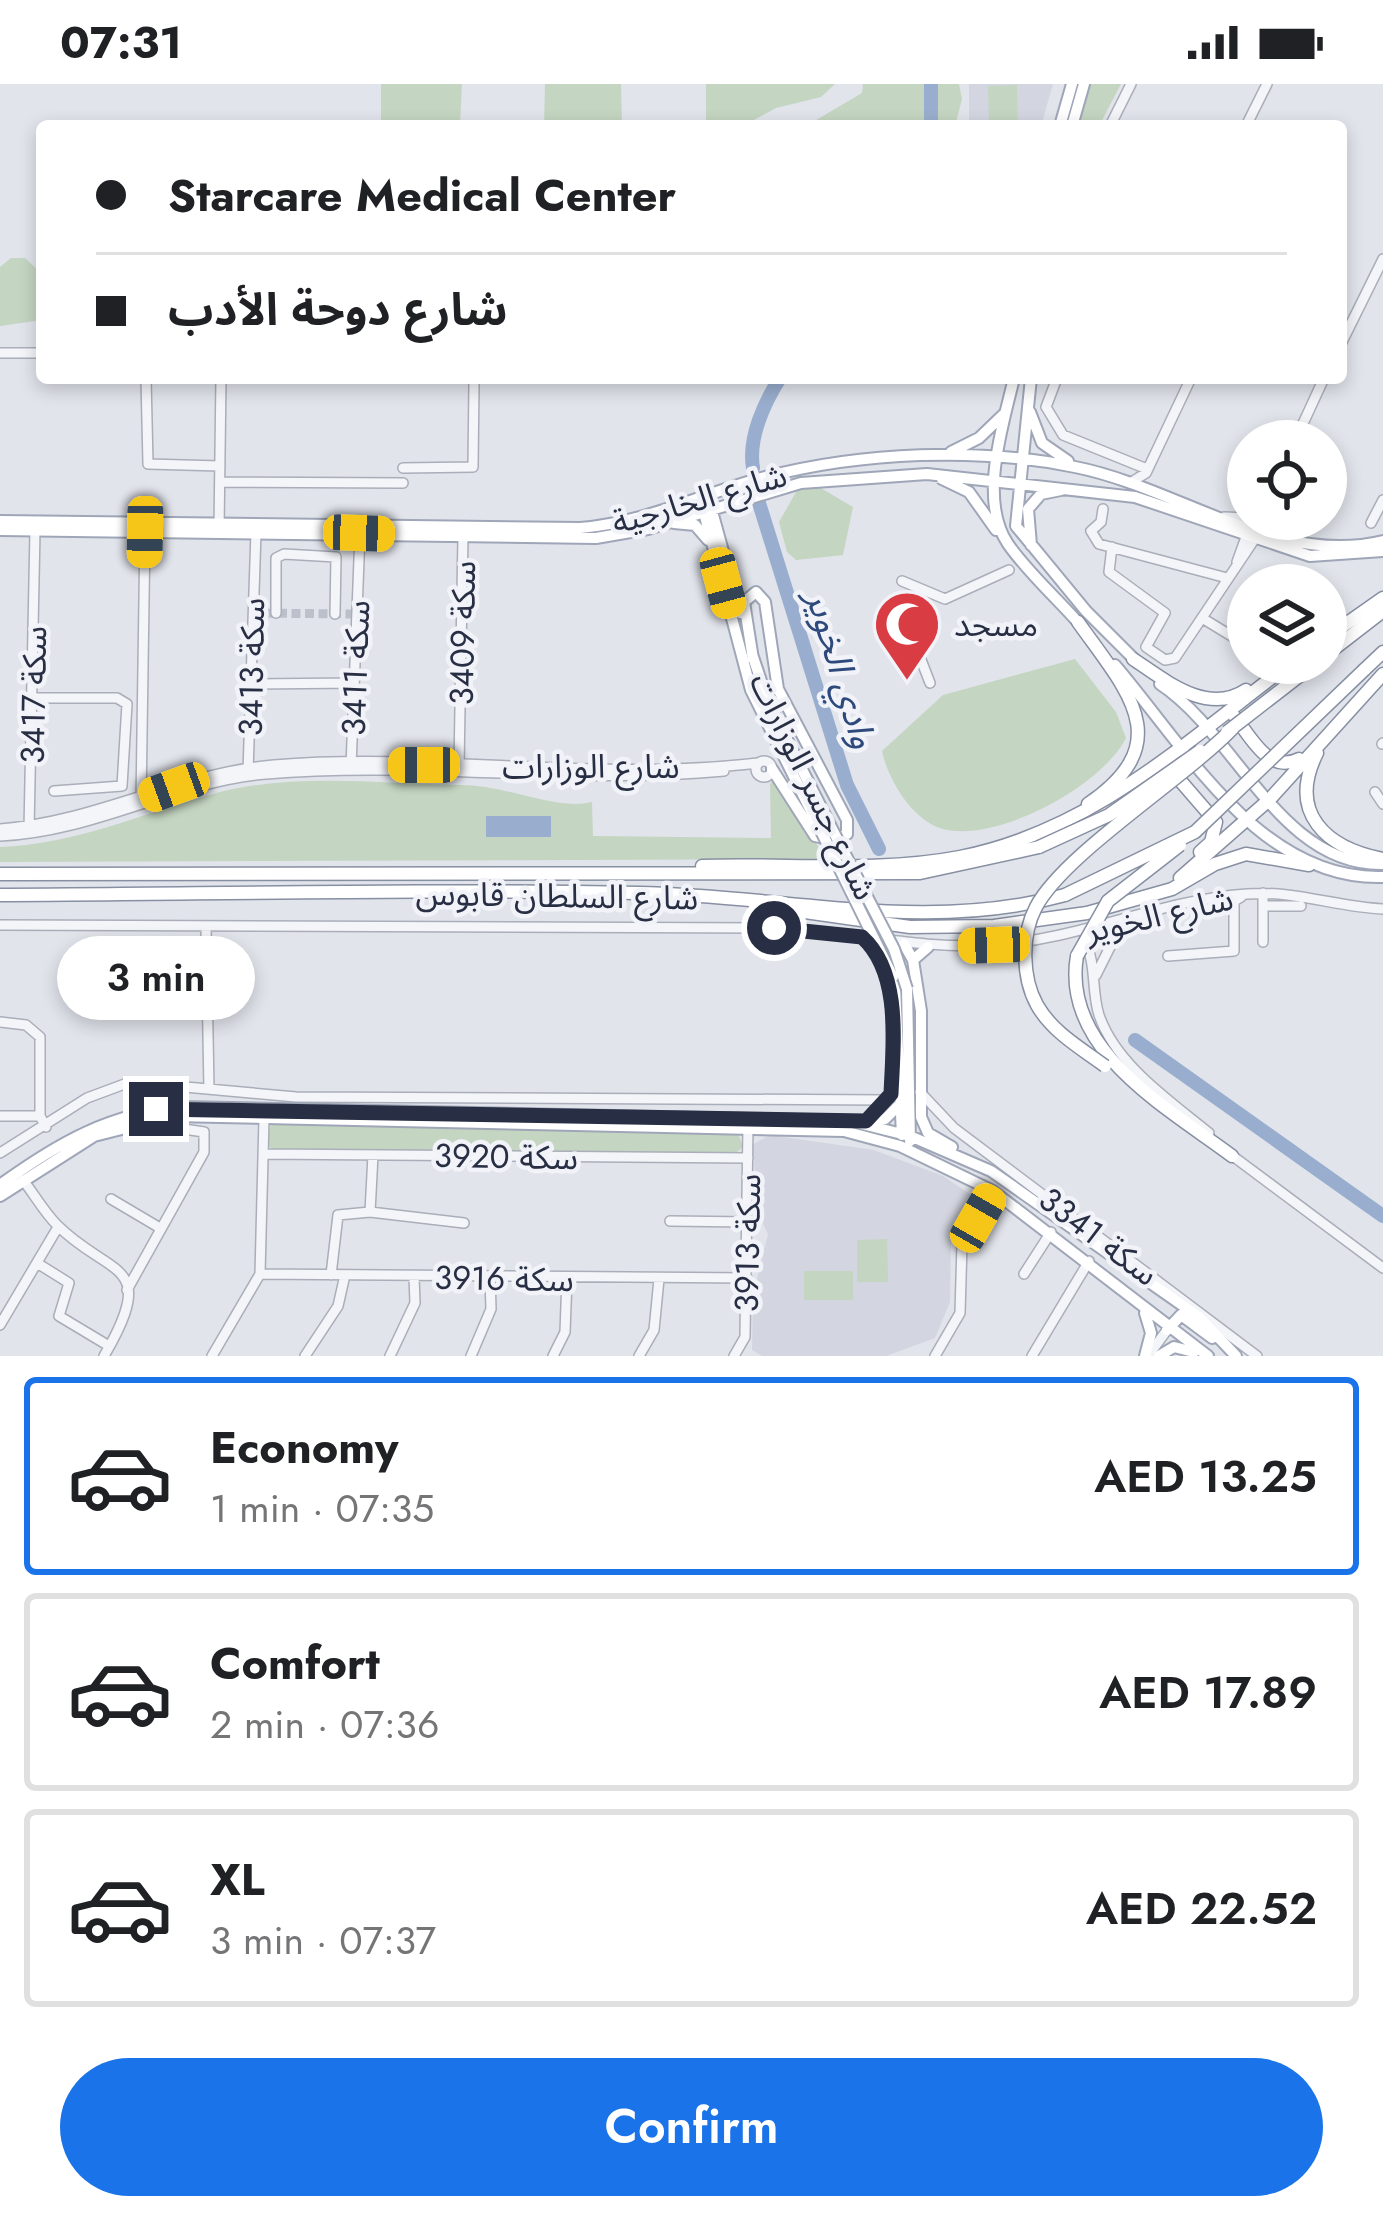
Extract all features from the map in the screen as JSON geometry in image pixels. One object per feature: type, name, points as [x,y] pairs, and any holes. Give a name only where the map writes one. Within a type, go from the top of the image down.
[{"type":"highway","points":[[1347,623],[1383,598]]},
{"type":"highway","points":[[1347,638],[1383,611]]},
{"type":"highway","points":[[1050,828],[1120,780],[1139,742],[1135,709],[1078,622]]},
{"type":"highway","name":"شارع السلطان قابوس","points":[[0,895],[725,897],[942,915],[1022,907],[1065,895],[1195,832],[1383,652]]},
{"type":"highway","points":[[1133,658],[1186,692],[1207,699],[1238,696],[1258,684]]},
{"type":"highway","points":[[1154,894],[1187,873],[1270,799],[1383,674]]},
{"type":"highway","points":[[646,874],[697,867],[929,861],[981,852],[1106,802],[1264,684]]},
{"type":"highway","name":"شارع السلطان قابوس","points":[[0,874],[920,873],[1039,847],[1145,793],[1289,684]]},
{"type":"highway","points":[[1238,704],[1235,718],[1277,764],[1295,761],[1316,745]]},
{"type":"highway","points":[[1232,1156],[1060,1033],[1038,1006],[1026,954],[1035,908],[1066,872],[1190,770],[1233,728]]},
{"type":"highway","points":[[1327,731],[1308,772],[1308,812],[1332,842],[1383,861]]},
{"type":"highway","points":[[1151,771],[1168,768],[1216,822],[1211,842],[1187,873]]},
{"type":"highway","points":[[1195,832],[1108,902],[1084,935],[1075,967],[1076,992],[1094,1037],[1123,1070],[1232,1156]]},
{"type":"highway","points":[[725,897],[786,911],[947,929],[1087,913],[1154,894],[1246,854],[1309,865]]},
{"type":"main road","points":[[1062,120],[1072,84]]},
{"type":"main road","points":[[1074,120],[1084,84]]},
{"type":"main road","points":[[1008,544],[996,516],[996,478],[1013,384]]},
{"type":"main road","points":[[1030,384],[1014,520],[1032,546],[1133,658],[1210,726],[1313,844],[1346,860],[1383,861]]},
{"type":"main road","points":[[1028,403],[1042,443],[1078,467]]},
{"type":"main road","points":[[939,456],[979,437],[1006,412]]},
{"type":"main road","name":"شارع الخارجية","points":[[256,532],[463,536],[516,527],[596,538],[648,529],[720,490],[939,456],[1078,467],[1227,519]]},
{"type":"main road","points":[[878,462],[879,476]]},
{"type":"main road","points":[[927,475],[969,492],[1008,544],[1247,821],[1309,865],[1380,878]]},
{"type":"main road","name":"شارع الخارجية","points":[[0,526],[145,532],[285,525],[541,528],[628,521],[734,499],[769,483],[927,475],[1018,480],[1135,497],[1227,530]]},
{"type":"main road","points":[[1032,546],[1026,517],[1033,501],[1049,491],[1088,489]]},
{"type":"main road","points":[[717,546],[720,517],[734,499]]},
{"type":"main road","name":"شارع جسر الوزارات","points":[[705,502],[751,690],[893,949],[907,989],[905,1141]]},
{"type":"main road","points":[[35,530],[105,523],[145,532],[185,524]]},
{"type":"main road","points":[[648,529],[689,524],[717,546]]},
{"type":"main road","points":[[222,527],[256,532],[285,525]]},
{"type":"main road","points":[[330,525],[359,533],[389,526]]},
{"type":"main road","name":"شارع الخارجية","points":[[0,526],[222,527]]},
{"type":"main road","points":[[440,527],[463,536],[485,528]]},
{"type":"main road","name":"شارع الخارجية","points":[[1258,540],[1326,558],[1383,551]]},
{"type":"main road","name":"شارع الخارجية","points":[[1292,540],[1328,547],[1383,541]]},
{"type":"main road","name":"شارع جسر الوزارات","points":[[717,546],[768,702],[890,979],[905,1141]]},
{"type":"main road","points":[[753,659],[744,602],[756,592],[765,602],[778,689],[847,820],[847,834],[834,840],[815,836],[772,769]]},
{"type":"main road","points":[[862,937],[890,979]]},
{"type":"main road","points":[[904,944],[917,977],[924,1127],[1199,1317],[1233,1353]]},
{"type":"main road","points":[[913,960],[928,947]]},
{"type":"main road","points":[[871,1118],[889,1099],[888,974],[898,969],[917,977]]},
{"type":"main road","points":[[0,1185],[56,1144],[104,1122],[156,1109],[850,1121],[885,1119],[903,1101]]},
{"type":"main road","points":[[0,1196],[80,1142],[172,1116],[230,1112],[264,1118],[844,1131],[905,1141],[993,1191],[1089,1261],[1167,1330],[1208,1356]]},
{"type":"main road","points":[[850,1121],[991,1171]]},
{"type":"main road","points":[[1141,1304],[1151,1333],[1147,1356]]},
{"type":"main road","points":[[1167,1330],[1181,1315],[1233,1353]]},
{"type":"main road","points":[[1200,1329],[1185,1322],[1177,1325],[1208,1356]]},
{"type":"main road","points":[[1159,1356],[1174,1347],[1208,1356]]},
{"type":"street","points":[[1113,120],[1132,84]]},
{"type":"street","points":[[1249,120],[1267,84]]},
{"type":"street","points":[[1347,332],[1383,259]]},
{"type":"street","points":[[0,353],[36,353]]},
{"type":"street","points":[[146,384],[148,464],[220,466]]},
{"type":"street","points":[[221,384],[222,527]]},
{"type":"street","points":[[403,468],[473,467],[474,384]]},
{"type":"street","points":[[1055,384],[1046,406],[1063,435],[1147,471]]},
{"type":"street","points":[[1130,484],[1147,471],[1188,384]]},
{"type":"street","points":[[1305,420],[1321,384]]},
{"type":"street","points":[[1147,471],[1149,489]]},
{"type":"street","points":[[220,482],[403,483]]},
{"type":"street","points":[[1371,524],[1383,500]]},
{"type":"street","points":[[1102,509],[1101,522],[1091,534],[1099,544],[1112,547],[1227,578],[1175,658],[1153,656],[1148,638],[1165,613],[1109,572],[1112,547]]},
{"type":"street","name":"سكة 3417","points":[[31,826],[35,530]]},
{"type":"street","points":[[141,803],[145,532]]},
{"type":"street","name":"سكة 3413","points":[[220,781],[250,767],[256,532]]},
{"type":"street","name":"سكة 3411","points":[[316,772],[346,771],[352,764],[359,533]]},
{"type":"street","name":"سكة 3409","points":[[459,765],[463,536]]},
{"type":"street","points":[[276,613],[276,558],[308,554],[336,557],[335,614]]},
{"type":"street","points":[[902,580],[945,599],[1009,569]]},
{"type":"street","points":[[1202,618],[1227,633]]},
{"type":"street","points":[[880,622],[915,644],[930,683]]},
{"type":"street","points":[[250,684],[354,683]]},
{"type":"street","points":[[33,698],[117,698],[127,704],[122,786],[54,791]]},
{"type":"street","points":[[425,773],[452,771],[459,765]]},
{"type":"street","name":"شارع الوزارات","points":[[0,833],[91,819],[250,767],[757,768]]},
{"type":"street","points":[[757,768],[764,778],[772,769]]},
{"type":"street","name":"شارع الوزارات","points":[[141,803],[220,781],[316,772],[757,768]]},
{"type":"street","points":[[91,819],[92,791]]},
{"type":"street","points":[[1375,792],[1383,804]]},
{"type":"street","name":"شارع الوزارات","points":[[0,833],[91,819]]},
{"type":"street","name":"شارع الخوير","points":[[0,925],[666,926],[832,931],[928,947],[1074,934],[1199,899],[1245,894],[1263,899],[1301,893],[1383,909]]},
{"type":"street","points":[[1168,956],[1234,951],[1234,901],[1245,894]]},
{"type":"street","points":[[1263,942],[1263,899],[1301,906]]},
{"type":"street","points":[[1095,980],[1116,935],[1139,916]]},
{"type":"street","points":[[206,927],[209,1089]]},
{"type":"street","points":[[1074,934],[1087,946],[1098,1012],[1118,1048],[1232,1156],[1383,1268]]},
{"type":"street","points":[[0,1022],[26,1025],[40,1037],[40,1116],[46,1127]]},
{"type":"street","points":[[0,1153],[113,1086],[147,1082],[403,1099],[889,1099]]},
{"type":"street","name":"سكة 3341","points":[[920,1092],[940,1117],[1118,1246],[1257,1356]]},
{"type":"street","points":[[868,1101],[871,1118]]},
{"type":"street","points":[[0,1116],[40,1116]]},
{"type":"street","points":[[924,1127],[930,1116],[940,1117]]},
{"type":"street","points":[[212,1356],[260,1274],[264,1118]]},
{"type":"street","name":"سكة 3913","points":[[734,1356],[745,1337],[748,1126]]},
{"type":"street","points":[[37,1263],[69,1283],[59,1316],[107,1351],[125,1319],[127,1290],[138,1265],[204,1152],[204,1132],[177,1128]]},
{"type":"street","name":"سكة 3920","points":[[264,1154],[748,1158]]},
{"type":"street","points":[[370,1212],[373,1155]]},
{"type":"street","points":[[23,1180],[58,1227],[115,1264],[138,1265]]},
{"type":"street","points":[[934,1356],[960,1312],[962,1244],[993,1191]]},
{"type":"street","points":[[111,1199],[160,1228]]},
{"type":"street","points":[[331,1275],[338,1215],[370,1212],[464,1223]]},
{"type":"street","points":[[670,1222],[748,1222]]},
{"type":"street","points":[[0,1324],[58,1227]]},
{"type":"street","points":[[1024,1274],[1051,1232]]},
{"type":"street","points":[[1108,1257],[1118,1246]]},
{"type":"street","points":[[1032,1356],[1089,1261]]},
{"type":"street","points":[[115,1264],[127,1290]]},
{"type":"street","name":"سكة 3916","points":[[260,1274],[747,1278]]},
{"type":"street","points":[[305,1356],[338,1306],[345,1275]]},
{"type":"street","points":[[391,1356],[415,1303],[414,1277]]},
{"type":"street","points":[[471,1356],[490,1310],[490,1278]]},
{"type":"street","points":[[553,1356],[565,1332],[567,1278]]},
{"type":"street","points":[[639,1356],[655,1330],[658,1279]]},
{"type":"street","points":[[1147,1356],[1167,1330]]},
{"type":"shaded area","points":[[969,84],[1053,84],[1043,120],[969,120]]},
{"type":"shaded area","points":[[770,1135],[874,1150],[943,1176],[973,1196],[951,1242],[950,1302],[935,1338],[886,1356],[762,1356],[752,1350],[753,1294],[768,1234],[760,1218],[752,1145]]},
{"type":"green space","points":[[381,84],[462,84],[460,120],[381,120]]},
{"type":"green space","points":[[545,84],[621,84],[622,120],[544,120]]},
{"type":"green space","points":[[706,84],[835,84],[821,97],[776,108],[754,120],[706,120]]},
{"type":"green space","points":[[863,84],[959,84],[962,99],[957,120],[816,120],[862,93]]},
{"type":"green space","points":[[1089,84],[1121,84],[1102,120],[1080,120]]},
{"type":"green space","points":[[1017,85],[1018,120],[989,120],[988,86]]},
{"type":"green space","points":[[11,258],[25,258],[36,268],[36,321],[0,326],[0,267]]},
{"type":"green space","points":[[799,487],[819,487],[853,507],[843,555],[796,560],[787,552],[779,522]]},
{"type":"green space","points":[[1075,659],[1116,712],[1126,738],[1095,774],[1046,807],[991,827],[943,829],[912,808],[896,786],[882,751],[943,695]]},
{"type":"green space","points":[[775,778],[826,859],[0,862],[0,847],[82,834],[242,787],[304,781],[478,786],[563,803],[592,802],[593,836],[771,838],[770,784]]},
{"type":"green space","points":[[271,1122],[738,1133],[743,1147],[734,1154],[274,1150],[267,1145]]},
{"type":"green space","points":[[887,1239],[888,1282],[857,1282],[857,1240]]},
{"type":"green space","points":[[804,1271],[853,1271],[853,1300],[804,1300]]},
{"type":"water","points":[[486,816],[551,816],[551,837],[486,837]]},
{"type":"waterway","name":"وادي الخوير","points":[[931,84],[931,120]]},
{"type":"waterway","name":"وادي الخوير","points":[[753,468],[759,421],[776,384]]},
{"type":"waterway","name":"وادي الخوير","points":[[759,503],[847,785],[879,849]]},
{"type":"waterway","name":"وادي الخوير","points":[[1135,1040],[1383,1216]]},
{"type":"tunnel","points":[[251,613],[356,614]]},
{"type":"place","name":"مسجد","points":[[907,683]]},
{"type":"route","points":[[156,1109],[866,1121],[883,1109],[891,1094],[891,1013],[880,962],[862,937],[774,928]]}]
